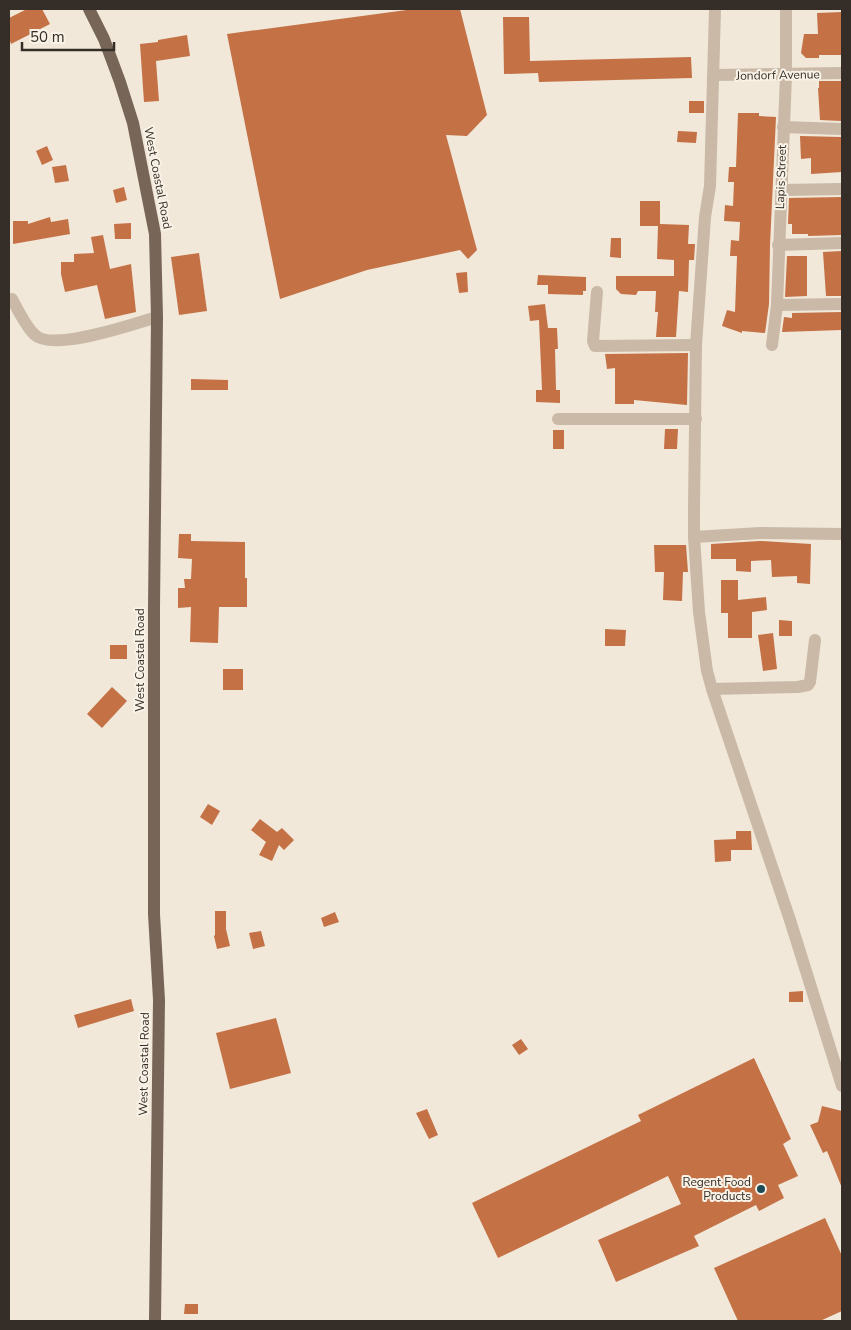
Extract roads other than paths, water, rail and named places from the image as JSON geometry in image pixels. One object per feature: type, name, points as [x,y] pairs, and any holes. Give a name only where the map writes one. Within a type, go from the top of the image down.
[{"type":"main road","name":"West Coastal Road","points":[[89,9],[104,39],[120,82],[135,132],[155,234],[157,317],[154,609],[154,914],[159,1000],[155,1321]]},
{"type":"street","points":[[715,9],[710,186],[705,217],[696,345],[694,537],[699,612],[707,671],[712,689],[790,920],[842,1086]]},
{"type":"street","name":"Lapis Street","points":[[772,345],[777,305],[786,75],[786,9]]},
{"type":"street","name":"Jondorf Avenue","points":[[714,75],[842,74]]},
{"type":"street","points":[[783,127],[842,129]]},
{"type":"street","points":[[781,190],[842,190]]},
{"type":"street","points":[[778,245],[842,243]]},
{"type":"street","points":[[597,292],[592,341],[594,346],[696,345]]},
{"type":"street","points":[[12,299],[35,335],[42,339],[66,340],[83,338],[157,317]]},
{"type":"street","points":[[777,305],[842,304]]},
{"type":"street","points":[[558,419],[696,419]]},
{"type":"street","points":[[694,537],[760,533],[842,534]]},
{"type":"street","points":[[712,689],[798,687],[808,685],[812,672],[815,640]]},
{"type":"place","name":"Regent Food Products","points":[[761,1189]]}]
